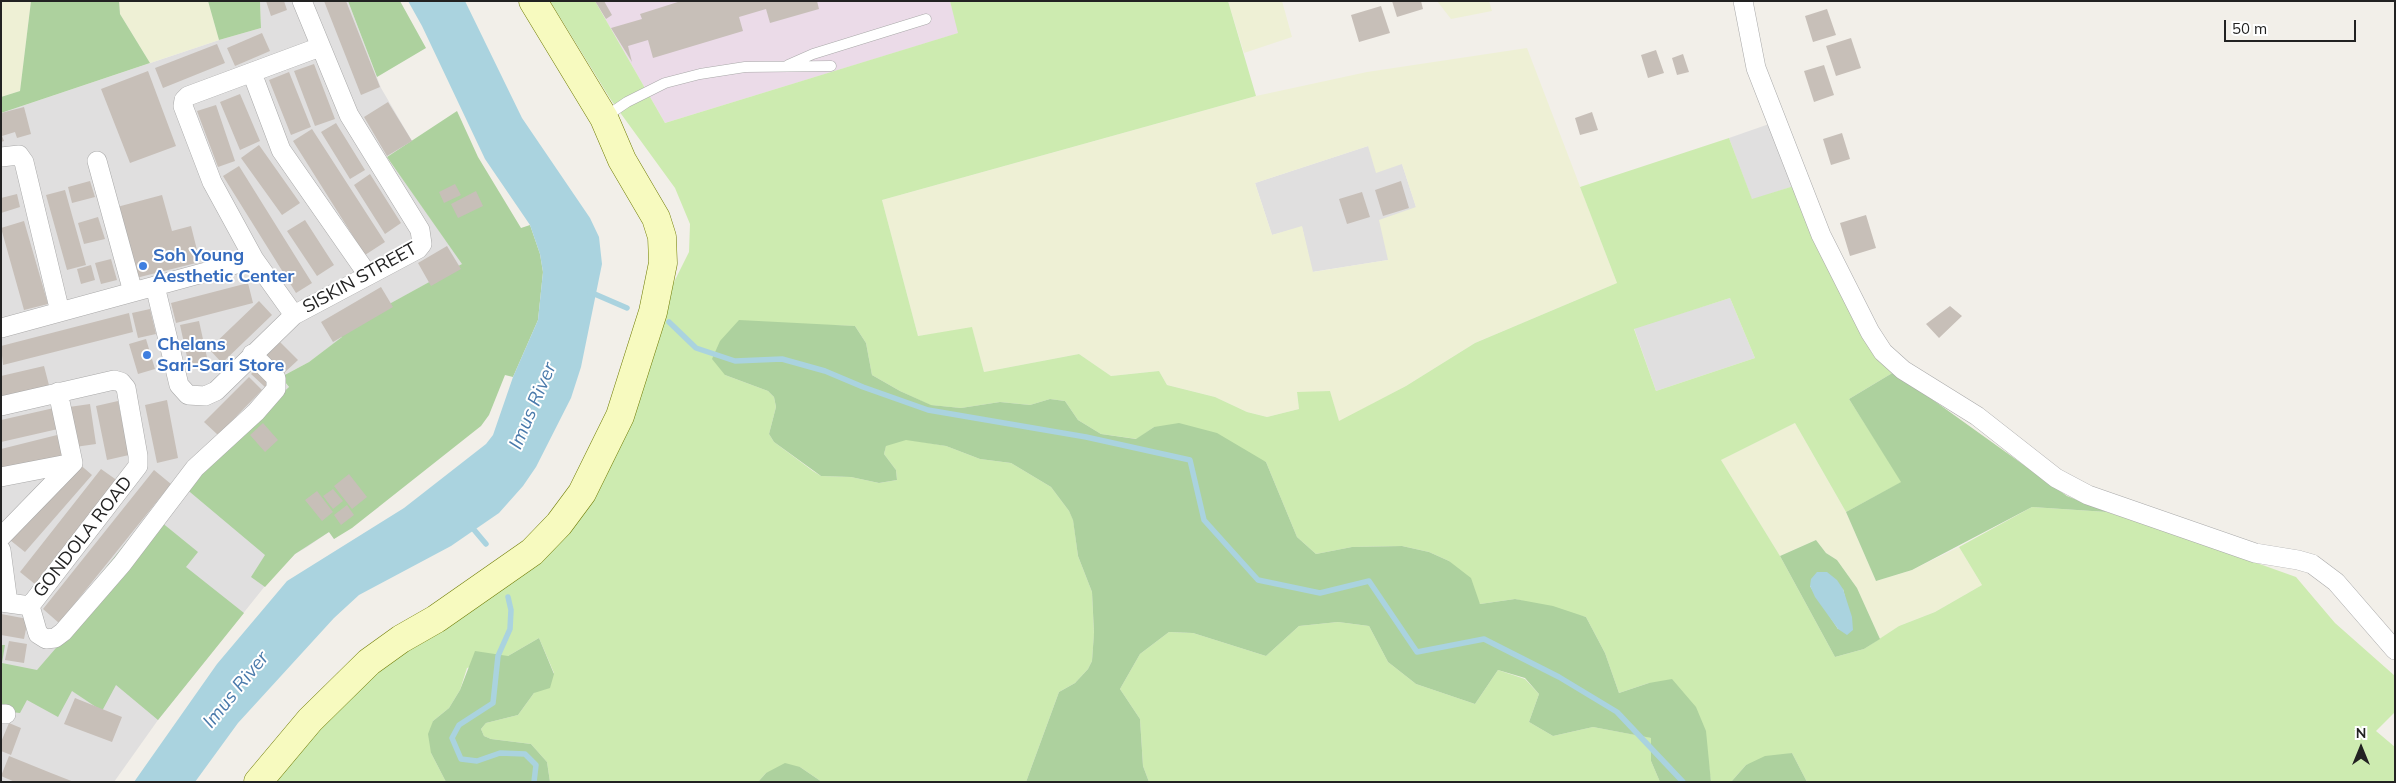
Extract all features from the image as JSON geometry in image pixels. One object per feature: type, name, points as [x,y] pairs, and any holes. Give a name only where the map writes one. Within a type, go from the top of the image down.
[{"type":"main road","points":[[258,782],[310,720],[369,662],[401,639],[436,619],[532,552],[559,524],[582,493],[620,416],[653,312],[663,262],[662,237],[656,218],[622,160],[604,118],[534,1]]},
{"type":"street","points":[[294,316],[254,259],[212,182],[183,106],[184,100],[188,96],[252,74],[320,47],[302,1]]},
{"type":"street","points":[[1743,1],[1756,68],[1821,235],[1870,332],[1883,352],[1910,376],[1977,416],[2056,478],[2088,495],[2255,553],[2312,564],[2336,582],[2395,650]]},
{"type":"street","name":"SISKIN STREET","points":[[155,286],[179,384],[188,395],[205,396],[216,391],[252,354],[294,316],[418,249],[423,240],[420,230],[354,124],[320,47]]},
{"type":"street","points":[[252,74],[281,150],[368,276]]},
{"type":"street","points":[[1,156],[19,155],[24,162],[60,312]]},
{"type":"street","points":[[98,161],[133,292]]},
{"type":"street","points":[[1,328],[254,259]]},
{"type":"street","points":[[30,606],[38,634],[46,639],[55,638],[63,632],[122,564],[196,468],[256,412],[276,389],[276,378],[252,354]]},
{"type":"street","name":"GONDOLA ROAD","points":[[5,602],[30,606],[138,466],[126,388],[121,382],[114,380],[58,392]]},
{"type":"street","points":[[1,406],[58,392],[73,463]]},
{"type":"street","points":[[1,477],[73,463]]},
{"type":"street","points":[[1,537],[73,463]]},
{"type":"street","points":[[1,550],[5,602]]},
{"type":"lane","points":[[784,67],[813,54],[926,18]]},
{"type":"lane","points":[[604,118],[627,102],[664,84],[700,74],[745,67],[831,66]]},
{"type":"shaded area","points":[[260,1],[348,1],[381,88],[412,141],[387,157],[463,264],[340,331],[343,337],[309,362],[281,377],[379,507],[334,539],[329,532],[295,554],[273,576],[158,720],[114,782],[1,782],[1,113],[219,40],[261,28]]},
{"type":"shaded area","points":[[595,1],[950,1],[959,33],[665,123]]},
{"type":"shaded area","points":[[1772,123],[1797,185],[1752,200],[1729,138]]},
{"type":"shaded area","points":[[1368,146],[1402,164],[1416,207],[1388,260],[1312,272],[1302,227],[1272,235],[1255,183]]},
{"type":"shaded area","points":[[1730,298],[1755,358],[1656,391],[1634,328]]},
{"type":"green space","points":[[1,1],[31,1],[20,91],[1,97]]},
{"type":"green space","points":[[31,1],[119,1],[120,14],[150,63],[1,113],[1,97],[20,91]]},
{"type":"green space","points":[[119,1],[208,1],[219,40],[150,63],[120,14]]},
{"type":"green space","points":[[208,1],[260,1],[261,28],[219,40]]},
{"type":"green space","points":[[348,1],[400,1],[426,48],[377,77]]},
{"type":"green space","points":[[550,1],[595,1],[665,123],[958,33],[950,1],[1228,1],[1256,96],[882,200],[918,336],[972,327],[984,372],[1079,354],[1111,376],[1159,371],[1167,385],[1215,397],[1247,412],[1267,417],[1299,409],[1297,392],[1330,391],[1339,421],[1406,386],[1475,343],[1617,283],[1580,187],[1729,138],[1752,199],[1797,185],[1894,372],[1849,399],[1902,482],[1846,512],[1795,423],[1721,460],[1780,556],[1835,657],[1864,649],[1899,626],[1935,612],[1982,585],[1959,547],[2032,507],[2107,512],[2170,532],[2296,577],[2335,623],[2395,676],[2395,712],[2376,731],[2395,747],[2395,782],[1807,782],[1792,753],[1746,765],[1731,782],[1711,782],[1708,759],[1649,683],[1619,693],[1605,653],[1586,617],[1515,599],[1480,604],[1449,561],[1429,552],[1402,546],[1352,547],[1316,554],[1297,537],[1266,462],[1154,427],[1137,439],[1101,434],[1078,420],[1065,401],[1050,399],[1030,405],[1000,402],[961,408],[930,405],[872,375],[866,343],[855,326],[819,325],[725,375],[768,391],[774,397],[776,407],[769,434],[774,442],[821,476],[851,477],[879,483],[897,480],[896,470],[884,454],[886,445],[906,439],[946,446],[980,459],[1011,463],[1051,487],[1073,519],[1078,556],[1092,592],[1094,634],[1092,661],[1088,669],[1075,683],[1059,692],[1026,782],[822,782],[800,767],[766,773],[758,782],[550,782],[547,762],[531,744],[491,739],[484,736],[481,729],[486,723],[518,715],[534,693],[554,673],[539,638],[508,656],[467,668],[460,690],[449,708],[433,721],[431,753],[446,782],[275,782],[316,732],[352,694],[401,651],[556,540],[663,304],[689,252],[690,224],[675,188],[611,100]],"holes":[[[1730,298],[1755,358],[1656,391],[1634,329]]]},
{"type":"green space","points":[[1228,1],[1282,1],[1292,37],[1244,53]]},
{"type":"green space","points":[[1437,1],[1489,1],[1492,11],[1451,19]]},
{"type":"green space","points":[[1527,48],[1617,283],[1475,343],[1406,386],[1339,422],[1330,391],[1297,393],[1299,409],[1267,417],[1247,412],[1215,397],[1167,385],[1159,371],[1111,376],[1079,354],[984,372],[972,328],[918,336],[882,200],[1256,96],[1367,72]],"holes":[[[1368,146],[1376,173],[1402,164],[1416,207],[1379,220],[1388,260],[1313,272],[1302,226],[1272,235],[1255,183]]]},
{"type":"green space","points":[[457,111],[478,157],[521,228],[530,225],[540,254],[543,272],[538,320],[513,377],[505,375],[489,415],[481,426],[352,528],[334,539],[329,532],[295,554],[265,587],[251,577],[265,555],[184,487],[289,387],[281,377],[309,362],[342,337],[340,331],[462,264],[387,157]]},
{"type":"green space","points":[[739,320],[855,326],[866,343],[872,375],[900,391],[931,405],[961,408],[1000,402],[1030,405],[1050,399],[1065,401],[1078,420],[1101,434],[1136,439],[1154,427],[1179,423],[1217,433],[1266,462],[1297,537],[1316,554],[1352,547],[1402,546],[1429,552],[1449,561],[1471,578],[1480,604],[1515,599],[1553,606],[1586,617],[1605,653],[1619,693],[1649,683],[1672,679],[1696,707],[1706,731],[1711,782],[1660,782],[1651,761],[1651,738],[1593,727],[1553,736],[1529,722],[1539,694],[1525,678],[1498,670],[1475,704],[1416,684],[1388,662],[1369,626],[1338,622],[1299,626],[1266,656],[1193,633],[1169,632],[1140,654],[1120,689],[1140,719],[1143,766],[1149,782],[1026,782],[1059,692],[1075,683],[1088,669],[1092,661],[1094,633],[1092,592],[1078,556],[1073,520],[1069,511],[1051,487],[1011,463],[980,459],[946,446],[906,440],[886,446],[884,454],[896,470],[897,480],[879,483],[851,477],[821,476],[774,442],[769,434],[776,407],[774,397],[768,391],[725,375],[712,359],[720,341]]},
{"type":"green space","points":[[1894,372],[2067,496],[2107,512],[2032,507],[1912,570],[1876,581],[1846,512],[1901,482],[1849,399]]},
{"type":"green space","points":[[1795,423],[1846,512],[1876,581],[1912,570],[1959,547],[1982,585],[1935,612],[1899,626],[1880,639],[1857,588],[1837,560],[1826,553],[1816,540],[1780,556],[1721,460]]},
{"type":"green space","points":[[150,513],[198,552],[186,567],[244,613],[158,720],[116,685],[102,711],[72,691],[58,717],[27,700],[20,713],[1,711],[1,645],[5,645],[2,663],[37,670],[62,641],[53,633]]},
{"type":"green space","points":[[1816,540],[1826,553],[1837,560],[1857,588],[1880,639],[1864,649],[1835,657],[1780,556]],"holes":[[[1810,586],[1843,589],[1846,601],[1838,629]]]},
{"type":"green space","points":[[1338,622],[1369,626],[1388,662],[1416,684],[1475,704],[1498,670],[1525,679],[1539,694],[1529,722],[1553,736],[1593,727],[1652,738],[1651,761],[1660,782],[1149,782],[1143,766],[1140,719],[1120,689],[1140,654],[1169,632],[1193,633],[1266,656],[1299,626]]},
{"type":"green space","points":[[539,638],[554,674],[550,688],[534,693],[518,715],[486,723],[481,729],[484,736],[491,739],[531,744],[547,762],[550,782],[446,782],[431,753],[428,734],[433,721],[449,708],[460,690],[475,651],[508,656]]},
{"type":"green space","points":[[1792,753],[1807,782],[1731,782],[1746,765],[1765,756]]},
{"type":"green space","points":[[785,763],[800,767],[822,782],[758,782],[766,773]]},
{"type":"water","name":"Imus River","points":[[408,1],[465,1],[522,118],[590,218],[599,237],[602,264],[581,367],[571,398],[536,467],[523,486],[499,513],[451,546],[359,595],[334,618],[238,723],[195,782],[134,782],[217,664],[287,581],[404,508],[486,444],[493,435],[513,377],[538,320],[543,272],[540,254],[530,225],[485,159],[422,26]]},
{"type":"water","points":[[1817,572],[1827,572],[1837,580],[1843,589],[1852,617],[1853,630],[1847,635],[1838,629],[1815,597],[1810,586],[1811,579]]},
{"type":"building","points":[[266,1],[284,1],[287,10],[271,16]]},
{"type":"building","points":[[324,1],[346,1],[380,87],[361,95]]},
{"type":"building","points":[[595,1],[604,1],[612,15],[606,19]]},
{"type":"building","points":[[681,1],[817,1],[819,9],[770,23],[766,9],[739,17],[743,31],[653,58],[648,40],[628,46],[632,62],[611,28],[642,19],[640,14]]},
{"type":"building","points":[[1392,1],[1421,1],[1423,9],[1397,17]]},
{"type":"building","points":[[1381,6],[1390,33],[1359,42],[1351,15]]},
{"type":"building","points":[[1827,9],[1836,35],[1813,42],[1805,16]]},
{"type":"building","points":[[262,33],[270,51],[235,66],[227,48]]},
{"type":"building","points":[[1851,38],[1861,68],[1836,76],[1826,46]]},
{"type":"building","points":[[217,44],[225,63],[163,88],[155,68]]},
{"type":"building","points":[[1656,50],[1664,73],[1648,78],[1641,55]]},
{"type":"building","points":[[1683,54],[1689,72],[1677,75],[1672,58]]},
{"type":"building","points":[[314,64],[335,119],[315,126],[294,71]]},
{"type":"building","points":[[1824,65],[1834,95],[1814,102],[1804,71]]},
{"type":"building","points":[[148,71],[176,146],[130,163],[101,89]]},
{"type":"building","points":[[289,72],[311,127],[291,135],[269,80]]},
{"type":"building","points":[[240,94],[260,141],[240,150],[220,102]]},
{"type":"building","points":[[388,102],[412,141],[387,156],[364,117]]},
{"type":"building","points":[[216,105],[235,161],[218,167],[197,111]]},
{"type":"building","points":[[24,107],[31,134],[17,138],[15,132],[2,136],[4,141],[1,142],[1,113]]},
{"type":"building","points":[[1592,112],[1598,130],[1580,135],[1575,118]]},
{"type":"building","points":[[336,123],[365,170],[350,179],[321,132]]},
{"type":"building","points":[[312,129],[385,242],[365,255],[293,141]]},
{"type":"building","points":[[1842,133],[1850,159],[1831,165],[1823,139]]},
{"type":"building","points":[[259,145],[300,203],[282,215],[241,158]]},
{"type":"building","points":[[239,166],[312,283],[296,293],[223,176]]},
{"type":"building","points":[[370,174],[401,223],[385,234],[354,185]]},
{"type":"building","points":[[90,181],[95,197],[72,203],[68,187]]},
{"type":"building","points":[[1401,181],[1409,208],[1383,216],[1375,190]]},
{"type":"building","points":[[455,184],[461,195],[444,203],[439,192]]},
{"type":"building","points":[[65,190],[86,265],[67,270],[46,195]]},
{"type":"building","points":[[476,191],[483,206],[458,218],[451,204]]},
{"type":"building","points":[[1362,192],[1370,217],[1347,224],[1339,199]]},
{"type":"building","points":[[17,194],[20,207],[1,213],[1,198]]},
{"type":"building","points":[[162,195],[172,231],[191,226],[200,262],[136,278],[117,207]]},
{"type":"building","points":[[1866,215],[1876,248],[1850,256],[1840,223]]},
{"type":"building","points":[[98,217],[105,239],[84,244],[78,223]]},
{"type":"building","points":[[305,220],[334,265],[317,276],[287,231]]},
{"type":"building","points":[[24,221],[48,304],[24,310],[1,228]]},
{"type":"building","points":[[447,246],[461,269],[431,286],[418,263]]},
{"type":"building","points":[[111,259],[117,280],[101,284],[95,263]]},
{"type":"building","points":[[91,265],[95,280],[81,284],[77,269]]},
{"type":"building","points":[[248,283],[253,303],[176,323],[171,303]]},
{"type":"building","points":[[381,287],[393,307],[333,342],[321,322]]},
{"type":"building","points":[[259,301],[272,315],[222,363],[209,349]]},
{"type":"building","points":[[1950,306],[1962,316],[1939,338],[1926,324]]},
{"type":"building","points":[[150,309],[156,334],[138,338],[132,313]]},
{"type":"building","points":[[129,313],[133,332],[3,365],[1,346]]},
{"type":"building","points":[[199,321],[208,362],[189,366],[180,325]]},
{"type":"building","points":[[275,337],[298,360],[284,373],[261,350]]},
{"type":"building","points":[[146,339],[155,369],[138,374],[129,344]]},
{"type":"building","points":[[44,366],[50,389],[1,400],[1,376]]},
{"type":"building","points":[[258,367],[272,380],[265,387],[251,374]]},
{"type":"building","points":[[249,377],[262,390],[218,435],[204,422]]},
{"type":"building","points":[[167,400],[178,458],[157,463],[145,405]]},
{"type":"building","points":[[118,401],[129,455],[107,460],[96,406]]},
{"type":"building","points":[[90,404],[96,444],[75,447],[69,407]]},
{"type":"building","points":[[54,408],[58,429],[1,442],[1,420]]},
{"type":"building","points":[[263,423],[278,440],[265,452],[250,435]]},
{"type":"building","points":[[61,434],[67,456],[1,471],[1,449]]},
{"type":"building","points":[[77,462],[92,475],[25,552],[10,540]]},
{"type":"building","points":[[101,469],[118,481],[36,585],[20,572]]},
{"type":"building","points":[[154,470],[171,484],[59,623],[43,609]]},
{"type":"building","points":[[349,474],[367,497],[352,509],[334,486]]},
{"type":"building","points":[[333,489],[343,501],[333,509],[323,496]]},
{"type":"building","points":[[317,491],[333,512],[322,521],[305,500]]},
{"type":"building","points":[[347,505],[354,515],[341,525],[334,515]]},
{"type":"building","points":[[1,614],[28,619],[24,639],[1,635]]},
{"type":"building","points":[[9,641],[27,644],[24,663],[5,660]]},
{"type":"building","points":[[75,698],[122,717],[112,742],[64,724]]},
{"type":"building","points":[[9,723],[21,728],[11,755],[1,751],[1,742]]},
{"type":"building","points":[[9,756],[74,782],[15,782],[1,776]]},
{"type":"waterway","points":[[590,292],[627,308]]},
{"type":"waterway","points":[[669,322],[696,348],[735,361],[782,359],[825,371],[863,387],[928,410],[1086,437],[1190,460],[1204,520],[1258,580],[1320,593],[1369,581],[1417,652],[1484,639],[1559,677],[1617,712],[1683,782]]},
{"type":"waterway","points":[[470,525],[486,544]]},
{"type":"waterway","points":[[508,597],[511,610],[510,629],[498,656],[493,703],[459,725],[452,738],[461,759],[477,761],[500,753],[525,754],[536,765],[534,782]]},
{"type":"place","name":"Soh Young Aesthetic Center","points":[[143,266]]},
{"type":"place","name":"Chelans Sari-Sari Store","points":[[147,355]]}]
